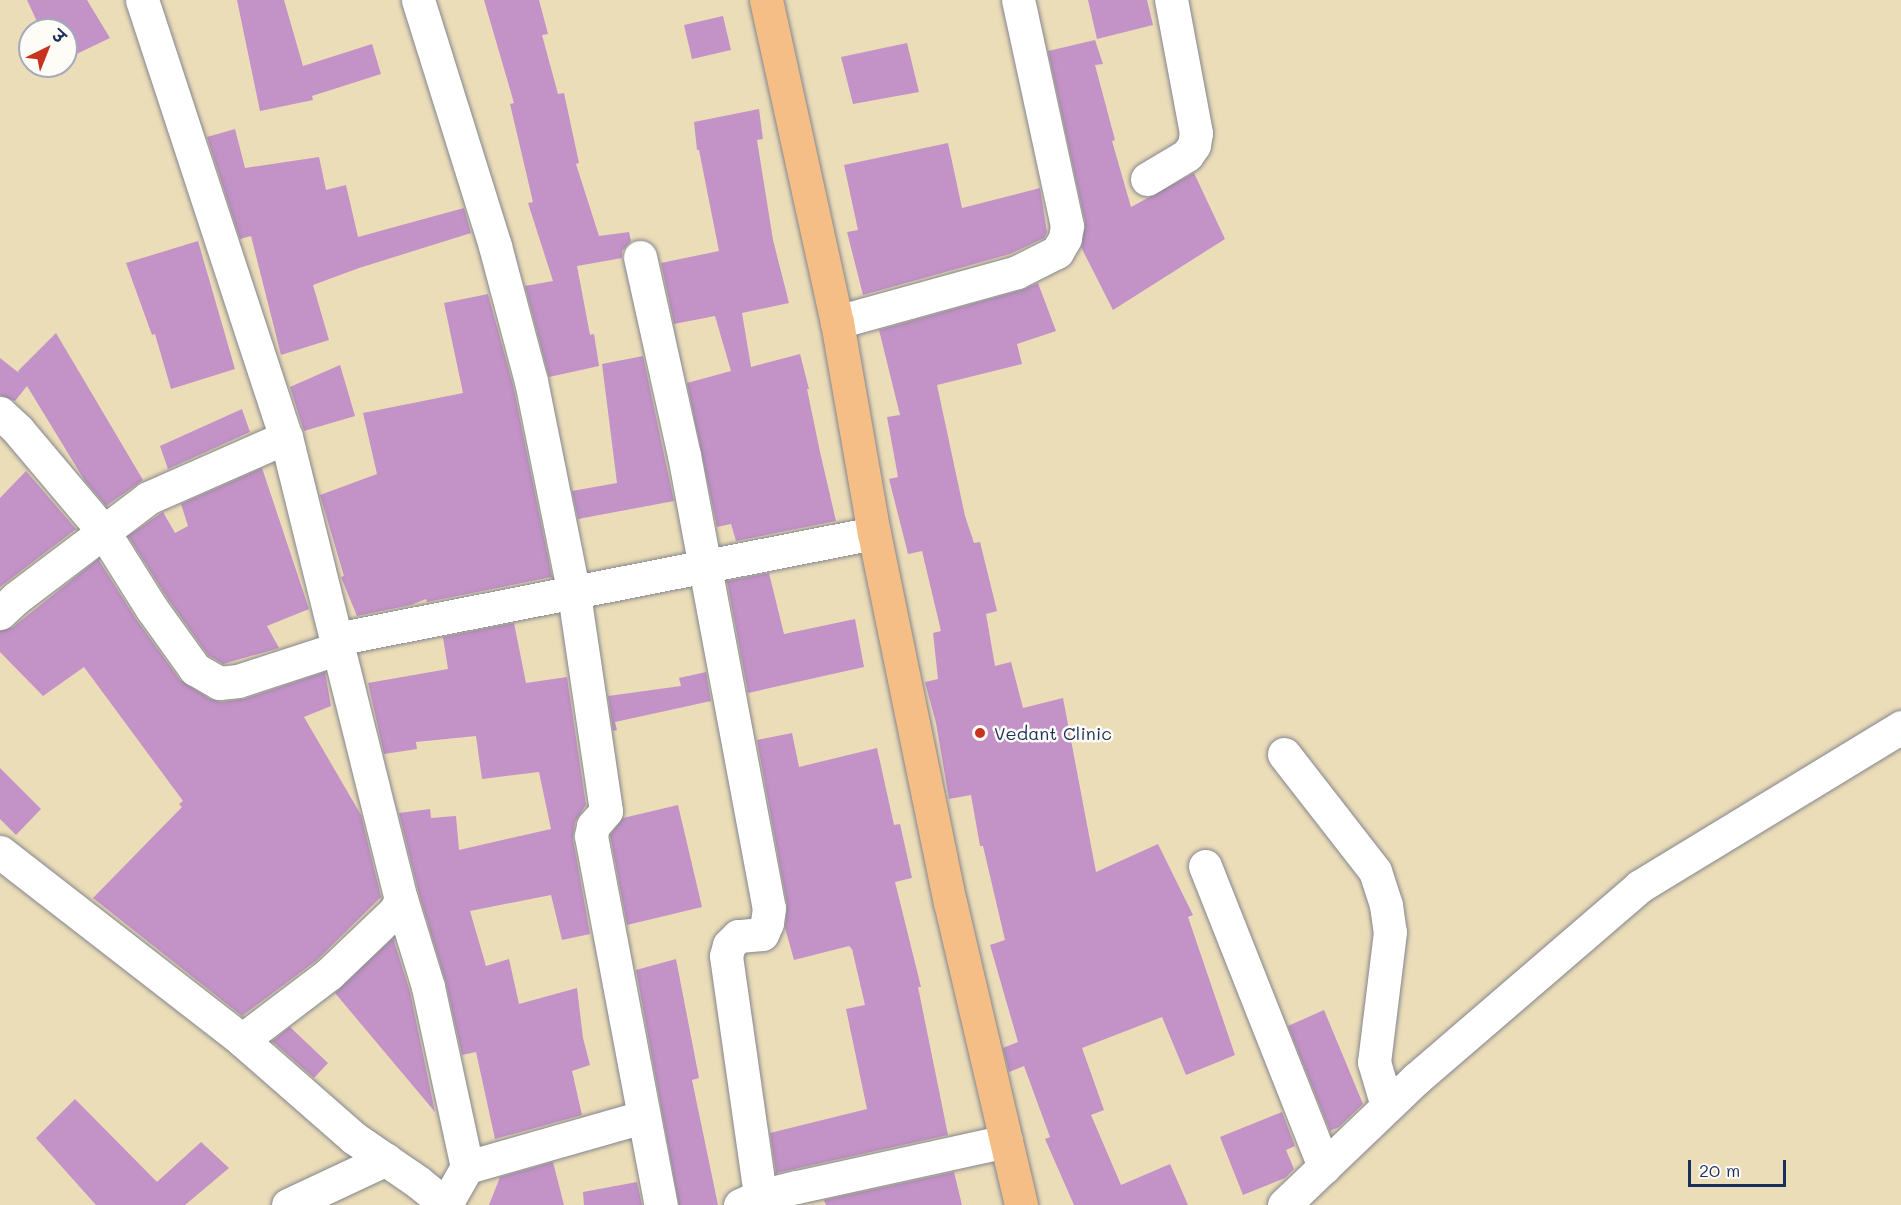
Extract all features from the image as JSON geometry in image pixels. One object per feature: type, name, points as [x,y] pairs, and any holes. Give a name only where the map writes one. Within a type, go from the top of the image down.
[{"type":"main road","points":[[766,0],[837,322],[874,533],[951,902],[1021,1205]]},
{"type":"street","points":[[0,852],[242,1040],[354,1138],[386,1159],[446,1205],[467,1167],[428,987],[401,899],[286,437],[142,0]]},
{"type":"street","points":[[418,0],[495,246],[531,381],[574,594],[606,810],[593,826],[591,836],[642,1117],[661,1205]]},
{"type":"street","points":[[837,322],[1017,272],[1057,252],[1065,238],[1067,226],[1018,0]]},
{"type":"street","points":[[1147,179],[1187,155],[1194,145],[1196,133],[1171,0]]},
{"type":"street","points":[[640,257],[684,455],[769,908],[767,923],[762,934],[738,936],[729,945],[726,956],[750,1201],[1006,1141]]},
{"type":"street","points":[[0,413],[18,430],[103,531],[152,609],[195,669],[219,683],[238,681],[337,644],[874,533]]},
{"type":"street","points":[[0,613],[148,498],[286,437]]},
{"type":"street","points":[[1284,1205],[1387,1106],[1640,886],[1901,727]]},
{"type":"street","points":[[1284,754],[1375,871],[1386,904],[1390,932],[1374,1062],[1387,1106]]},
{"type":"street","points":[[1204,866],[1324,1167]]},
{"type":"street","points":[[242,1040],[328,974],[395,911],[401,899]]},
{"type":"street","points":[[467,1167],[642,1117]]},
{"type":"street","points":[[288,1205],[386,1159]]},
{"type":"building","points":[[27,0],[87,0],[110,38],[78,53],[78,18],[35,18]]},
{"type":"building","points":[[237,0],[284,0],[303,66],[372,44],[381,74],[312,96],[313,100],[260,111]]},
{"type":"building","points":[[484,0],[539,0],[548,34],[542,35],[558,94],[564,93],[579,163],[576,164],[599,236],[629,232],[631,241],[622,251],[622,258],[577,266],[590,335],[594,334],[599,366],[549,377],[525,286],[553,281],[528,203],[533,202],[510,104],[514,103]]},
{"type":"building","points":[[1088,0],[1147,0],[1153,25],[1097,39]]},
{"type":"building","points":[[723,16],[731,50],[692,59],[684,25]]},
{"type":"building","points":[[1095,40],[1103,64],[1095,65],[1115,140],[1112,141],[1131,207],[1194,173],[1225,239],[1113,310],[1081,247],[1085,222],[1048,51]]},
{"type":"building","points":[[907,43],[919,92],[853,104],[841,57]]},
{"type":"building","points":[[759,109],[763,139],[757,140],[773,240],[789,303],[742,313],[751,367],[800,354],[836,521],[736,541],[731,524],[717,527],[687,383],[731,371],[715,316],[674,324],[661,263],[719,251],[699,150],[697,150],[694,122]]},
{"type":"building","points":[[235,129],[245,168],[319,157],[326,190],[346,185],[358,237],[464,208],[471,233],[313,285],[329,340],[281,355],[251,236],[240,239],[207,137]]},
{"type":"building","points":[[948,143],[962,208],[1040,188],[1047,232],[1044,238],[1010,254],[863,295],[847,232],[858,230],[844,165]]},
{"type":"building","points":[[198,241],[235,369],[171,389],[155,334],[152,335],[126,263]]},
{"type":"building","points":[[1038,283],[1056,331],[1017,344],[1022,364],[937,385],[965,516],[974,543],[980,542],[997,611],[986,614],[995,666],[1011,662],[1023,708],[1063,698],[1096,872],[1158,844],[1193,915],[1188,917],[1235,1055],[1186,1075],[1162,1017],[1082,1048],[1104,1110],[1091,1115],[1121,1185],[1170,1164],[1188,1205],[1074,1205],[1045,1139],[1050,1137],[1024,1066],[1009,1072],[1003,1048],[1018,1042],[990,945],[1005,940],[983,846],[980,846],[971,795],[949,799],[936,723],[925,682],[938,679],[933,633],[941,631],[922,551],[908,554],[889,479],[898,477],[887,417],[900,415],[879,330],[1022,290]]},
{"type":"building","points":[[488,294],[513,385],[552,577],[427,602],[426,599],[411,605],[357,616],[341,577],[344,576],[320,495],[377,474],[363,413],[463,393],[444,303]]},
{"type":"building","points":[[56,333],[143,480],[106,506],[85,481],[27,386],[15,401],[0,395],[0,358],[19,373],[18,371]]},
{"type":"building","points":[[643,356],[674,501],[578,519],[572,491],[617,483],[602,364]]},
{"type":"building","points":[[340,365],[355,416],[304,431],[290,387]]},
{"type":"building","points":[[242,409],[250,432],[168,469],[160,446]]},
{"type":"building","points":[[262,468],[309,609],[267,626],[279,648],[223,664],[208,655],[168,599],[128,536],[163,512],[175,533],[188,526],[181,504]]},
{"type":"building","points":[[26,471],[76,529],[0,587],[0,498]]},
{"type":"building","points":[[98,559],[136,619],[180,680],[210,699],[221,702],[244,699],[325,672],[331,706],[304,717],[361,815],[381,897],[317,960],[242,1016],[93,898],[182,807],[179,804],[183,801],[84,667],[43,696],[0,652],[0,631],[13,627]]},
{"type":"building","points":[[769,573],[784,634],[855,619],[864,667],[748,693],[727,581]]},
{"type":"building","points":[[514,623],[526,683],[567,677],[586,805],[575,822],[573,839],[590,934],[562,940],[551,895],[470,911],[486,966],[509,959],[519,1004],[577,988],[583,1038],[590,1065],[572,1071],[582,1115],[495,1139],[476,1052],[462,1055],[446,983],[419,894],[399,813],[430,809],[431,818],[456,816],[459,850],[551,829],[539,772],[482,779],[476,736],[416,742],[417,749],[384,754],[368,683],[448,669],[443,637]]},
{"type":"building","points":[[706,672],[711,701],[615,722],[617,730],[613,731],[608,696],[681,686],[679,678]]},
{"type":"building","points":[[792,733],[799,767],[877,748],[894,825],[900,824],[912,878],[895,882],[921,987],[918,987],[948,1135],[776,1173],[770,1133],[867,1109],[846,1009],[865,1005],[852,949],[849,946],[794,960],[785,928],[787,905],[757,740]]},
{"type":"building","points":[[0,768],[41,809],[16,835],[0,819]]},
{"type":"building","points":[[678,805],[702,907],[627,925],[610,835],[623,818]]},
{"type":"building","points":[[393,938],[410,992],[435,1112],[335,993]]},
{"type":"building","points":[[676,959],[699,1078],[692,1080],[718,1205],[679,1205],[636,970]]},
{"type":"building","points":[[1324,1010],[1363,1104],[1339,1127],[1330,1131],[1288,1026]]},
{"type":"building","points":[[290,1027],[328,1063],[314,1078],[272,1041]]},
{"type":"building","points":[[75,1099],[157,1182],[201,1142],[229,1168],[185,1205],[96,1205],[36,1138]]},
{"type":"building","points":[[1282,1112],[1295,1146],[1286,1150],[1294,1169],[1285,1178],[1243,1195],[1220,1137]]},
{"type":"building","points":[[553,1162],[564,1205],[489,1205],[500,1177]]},
{"type":"building","points":[[954,1172],[962,1205],[826,1205],[824,1200]]},
{"type":"building","points":[[637,1182],[642,1205],[584,1205],[583,1192]]},
{"type":"place","name":"Vedant Clinic","points":[[980,733]]}]
